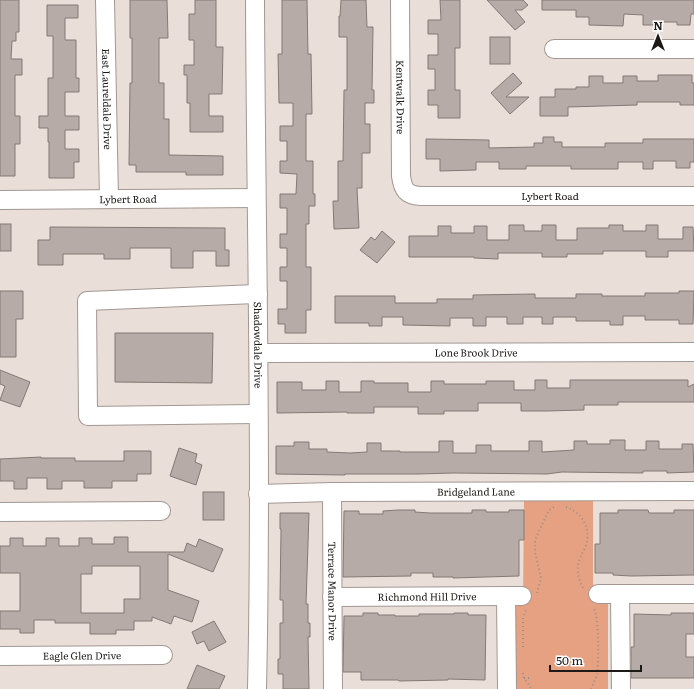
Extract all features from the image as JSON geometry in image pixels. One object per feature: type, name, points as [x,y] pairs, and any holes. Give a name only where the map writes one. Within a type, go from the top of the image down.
[{"type":"street","name":"East Laureldale Drive","points":[[105,0],[109,199]]},
{"type":"street","name":"Shadowdale Drive","points":[[255,0],[256,198],[259,353],[257,689]]},
{"type":"street","name":"Kentwalk Drive","points":[[400,0],[401,176],[402,186],[406,192]]},
{"type":"street","points":[[554,49],[694,49]]},
{"type":"street","name":"Lybert Road","points":[[406,192],[412,195],[421,196],[694,196]]},
{"type":"street","name":"Lybert Road","points":[[0,200],[256,198]]},
{"type":"street","points":[[258,294],[87,301],[88,416],[258,414]]},
{"type":"street","name":"Lone Brook Drive","points":[[259,353],[694,352]]},
{"type":"street","name":"Bridgeland Lane","points":[[258,494],[332,492],[694,491]]},
{"type":"street","name":"Terrace Manor Drive","points":[[332,492],[333,689]]},
{"type":"street","points":[[0,512],[161,511]]},
{"type":"street","points":[[592,598],[620,594],[694,594]]},
{"type":"street","points":[[620,594],[621,689]]},
{"type":"street","name":"Richmond Hill Drive","points":[[332,597],[523,598]]},
{"type":"street","points":[[507,689],[523,598]]},
{"type":"street","name":"Eagle Glen Drive","points":[[0,656],[163,655]]},
{"type":"path","points":[[523,649],[523,598],[541,578],[535,552],[535,540],[549,510],[557,507]]},
{"type":"path","points":[[563,507],[574,511],[579,515],[586,526],[588,533],[587,542],[578,567],[581,585],[592,598],[596,613],[598,666],[597,675],[591,689]]},
{"type":"path","points":[[523,673],[524,678],[532,689]]},
{"type":"shaded area","points":[[524,498],[593,498],[593,600],[608,601],[608,689],[512,689],[512,601],[523,601]]},
{"type":"building","points":[[0,0],[19,0],[19,32],[16,32],[16,41],[12,41],[11,59],[22,59],[22,75],[15,75],[15,116],[20,116],[20,144],[15,144],[15,176],[0,176]]},
{"type":"building","points":[[130,0],[167,0],[168,38],[159,38],[159,83],[164,83],[164,119],[169,119],[169,155],[223,156],[223,175],[186,175],[186,172],[136,172],[136,165],[129,165],[130,83],[132,83]]},
{"type":"building","points":[[195,0],[216,0],[216,47],[223,47],[222,94],[209,94],[209,116],[223,116],[223,132],[190,132],[190,103],[187,103],[187,75],[184,75],[184,65],[194,65],[194,40],[189,40],[189,14],[195,14]]},
{"type":"building","points":[[282,0],[307,0],[308,54],[311,54],[312,114],[306,114],[306,161],[313,161],[313,194],[315,194],[315,206],[309,206],[309,224],[306,224],[306,267],[311,267],[311,310],[306,310],[306,333],[285,333],[285,324],[278,324],[278,309],[287,309],[287,281],[280,281],[280,267],[287,267],[287,248],[280,248],[280,234],[287,234],[287,208],[280,208],[280,194],[296,194],[297,174],[280,173],[280,161],[287,161],[287,141],[280,141],[280,126],[293,126],[293,103],[279,103],[278,54],[282,54]]},
{"type":"building","points":[[341,0],[366,0],[367,27],[373,27],[372,90],[374,90],[374,103],[365,103],[365,124],[370,124],[370,153],[362,153],[362,188],[357,188],[359,228],[334,229],[333,201],[338,201],[338,161],[343,161],[344,90],[347,90],[347,37],[339,37]]},
{"type":"building","points":[[440,0],[460,0],[460,48],[455,48],[455,90],[460,90],[460,118],[438,118],[438,105],[428,105],[428,90],[435,90],[435,69],[428,69],[428,55],[438,55],[438,34],[428,34],[428,20],[441,20]]},
{"type":"building","points":[[487,0],[523,0],[528,5],[522,10],[515,10],[525,22],[515,30]]},
{"type":"building","points":[[542,0],[694,0],[694,14],[691,14],[690,25],[677,25],[677,22],[653,22],[653,25],[643,25],[643,15],[624,14],[623,26],[589,25],[589,17],[576,17],[576,10],[542,10]]},
{"type":"building","points":[[47,5],[78,5],[78,18],[65,18],[65,40],[76,40],[76,78],[79,78],[79,92],[65,92],[65,116],[79,116],[79,130],[65,130],[65,149],[79,149],[79,162],[74,162],[74,178],[49,178],[48,128],[39,128],[39,116],[48,116],[48,78],[53,78],[53,36],[47,36]]},
{"type":"building","points":[[490,37],[510,37],[510,64],[490,64]]},
{"type":"building","points":[[513,73],[522,83],[506,97],[529,97],[510,114],[491,93]]},
{"type":"building","points":[[658,75],[692,75],[692,83],[694,83],[694,105],[680,105],[680,102],[637,102],[637,105],[568,107],[568,116],[540,116],[540,97],[555,97],[555,89],[576,89],[576,87],[589,87],[589,76],[603,76],[603,83],[623,83],[623,76],[637,76],[637,81],[658,81]]},
{"type":"building","points":[[543,137],[554,137],[554,142],[562,142],[562,147],[605,147],[605,143],[643,143],[643,139],[694,139],[694,162],[690,162],[690,168],[676,168],[676,161],[653,161],[653,169],[643,169],[643,162],[618,162],[618,169],[571,169],[571,166],[526,166],[526,169],[499,169],[499,162],[476,162],[476,170],[440,171],[440,159],[426,159],[426,139],[489,140],[489,148],[534,147],[534,143],[543,143]]},
{"type":"building","points":[[0,224],[11,224],[11,251],[0,251]]},
{"type":"building","points":[[509,225],[524,225],[524,231],[542,231],[542,225],[556,225],[556,240],[577,240],[577,228],[609,228],[609,225],[623,225],[623,231],[646,231],[646,225],[658,225],[658,239],[683,239],[683,227],[693,227],[694,251],[668,251],[668,257],[646,257],[646,251],[603,251],[603,254],[567,254],[567,257],[542,257],[542,253],[498,253],[498,259],[474,257],[409,257],[409,236],[438,236],[438,226],[451,226],[451,233],[474,233],[474,226],[487,226],[487,240],[509,240]]},
{"type":"building","points":[[50,227],[225,228],[225,250],[229,250],[229,266],[216,266],[216,251],[193,251],[193,268],[171,268],[171,248],[130,248],[130,259],[104,259],[104,254],[63,254],[63,265],[38,265],[38,240],[50,240]]},
{"type":"building","points":[[382,231],[395,242],[377,263],[360,250],[371,237],[375,240]]},
{"type":"building","points":[[0,291],[23,291],[23,319],[16,319],[16,357],[0,357]]},
{"type":"building","points":[[679,291],[694,291],[693,324],[679,324],[679,320],[645,320],[645,316],[623,316],[623,325],[610,325],[610,321],[576,321],[576,317],[553,317],[553,324],[542,324],[542,317],[523,317],[523,324],[507,324],[507,317],[486,317],[486,326],[473,326],[473,318],[450,318],[450,326],[403,325],[403,317],[382,317],[382,326],[369,326],[369,323],[335,323],[335,296],[395,296],[395,303],[437,303],[437,299],[473,299],[473,295],[535,294],[535,298],[576,298],[576,294],[602,294],[602,296],[645,296],[645,293],[679,293]]},
{"type":"building","points":[[115,333],[213,333],[212,383],[115,382]]},
{"type":"building","points":[[0,370],[30,382],[20,407],[0,400],[5,386],[0,384]]},
{"type":"building","points":[[535,380],[547,380],[547,388],[570,388],[570,380],[688,380],[688,387],[694,384],[694,402],[618,402],[618,405],[584,405],[584,410],[547,411],[521,411],[521,403],[478,403],[478,411],[444,411],[444,414],[418,414],[418,407],[374,407],[374,413],[277,413],[277,382],[302,382],[302,390],[326,390],[326,381],[339,381],[339,392],[361,392],[361,381],[374,381],[374,383],[408,383],[408,392],[431,392],[431,381],[444,381],[444,384],[486,384],[486,381],[514,381],[514,390],[535,390]]},
{"type":"building","points":[[610,440],[625,440],[625,450],[646,450],[646,441],[659,441],[659,449],[682,449],[682,444],[693,444],[694,472],[667,473],[667,471],[643,471],[643,473],[562,472],[547,474],[453,473],[345,475],[276,474],[276,446],[294,446],[294,442],[309,442],[309,449],[327,449],[327,452],[350,453],[367,452],[367,443],[381,443],[381,451],[439,452],[439,441],[453,441],[453,453],[476,453],[476,445],[491,445],[491,451],[529,451],[529,441],[542,441],[542,452],[574,450],[574,441],[587,441],[587,444],[610,444]]},
{"type":"building","points":[[179,448],[197,454],[195,462],[202,465],[196,485],[170,476]]},
{"type":"building","points":[[124,451],[151,451],[151,474],[137,474],[137,481],[112,481],[112,488],[84,488],[84,481],[62,481],[62,489],[47,489],[47,478],[27,478],[27,489],[14,489],[14,481],[0,481],[0,459],[41,457],[75,458],[75,461],[124,461]]},
{"type":"building","points":[[203,492],[224,492],[224,520],[203,520]]},
{"type":"building","points":[[415,510],[415,512],[430,513],[472,513],[472,510],[486,510],[486,512],[509,512],[509,510],[524,510],[524,540],[519,540],[519,576],[453,578],[433,577],[433,573],[411,573],[411,576],[343,577],[344,511],[359,511],[359,514],[383,514],[383,511]]},
{"type":"building","points":[[618,510],[648,510],[649,513],[674,513],[674,510],[694,510],[694,575],[631,576],[613,575],[613,573],[595,573],[595,544],[600,544],[600,513],[618,513]]},
{"type":"building","points":[[280,513],[309,513],[306,604],[308,604],[308,623],[310,623],[310,637],[308,637],[309,689],[283,689],[283,674],[278,674],[278,659],[280,659],[280,623],[283,623],[283,600],[280,600]]},
{"type":"building","points":[[114,537],[128,537],[128,552],[184,552],[187,543],[196,547],[199,539],[223,549],[213,572],[168,554],[168,590],[199,601],[192,622],[174,616],[171,624],[152,617],[152,621],[134,621],[134,630],[116,630],[116,634],[90,634],[90,623],[55,623],[55,620],[34,620],[34,633],[20,633],[20,629],[0,629],[0,611],[20,611],[20,573],[0,573],[0,546],[10,546],[10,538],[23,538],[23,546],[46,546],[46,538],[59,538],[59,546],[79,546],[79,538],[92,538],[92,544],[114,544]],"holes":[[[92,566],[140,566],[140,599],[124,599],[124,613],[81,613],[81,574],[92,574]]]},
{"type":"building","points":[[363,613],[378,613],[378,615],[395,616],[419,616],[419,614],[454,613],[486,615],[485,680],[361,680],[361,672],[343,672],[344,616],[363,616]]},
{"type":"building","points":[[671,613],[694,613],[694,634],[686,634],[686,657],[694,657],[694,678],[631,678],[631,647],[634,647],[634,614],[671,615]]},
{"type":"building","points":[[214,621],[226,642],[209,651],[204,641],[197,644],[192,632]]},
{"type":"building","points":[[197,665],[225,676],[219,689],[187,689]]}]
